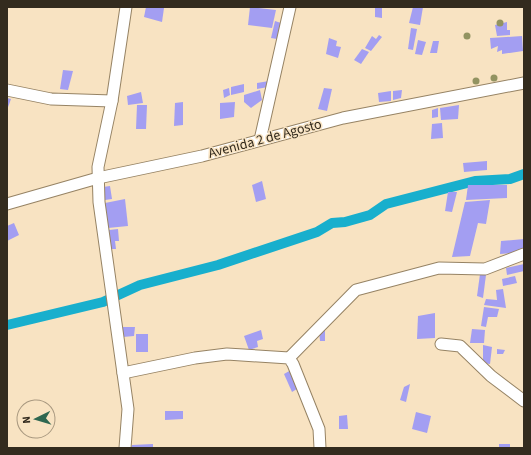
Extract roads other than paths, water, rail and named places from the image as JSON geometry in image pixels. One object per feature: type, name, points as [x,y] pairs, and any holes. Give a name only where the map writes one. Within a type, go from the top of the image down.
[{"type":"street","points":[[125,448],[128,409],[124,373],[111,298],[99,202],[98,167],[112,101],[126,7]]},
{"type":"street","points":[[260,140],[290,7]]},
{"type":"street","name":"Avenida 2 de Agosto","points":[[7,204],[98,178],[202,156],[343,118],[524,83]]},
{"type":"street","points":[[7,90],[51,99],[112,101]]},
{"type":"street","points":[[289,358],[356,290],[439,268],[485,269],[524,254]]},
{"type":"street","points":[[441,344],[460,346],[491,376],[524,401]]},
{"type":"street","points":[[124,373],[195,358],[227,354],[289,358],[294,364],[318,430],[320,448]]},
{"type":"waterway","points":[[7,325],[103,302],[140,285],[218,265],[317,232],[332,223],[345,222],[370,215],[386,204],[475,181],[510,179],[524,174]]}]
